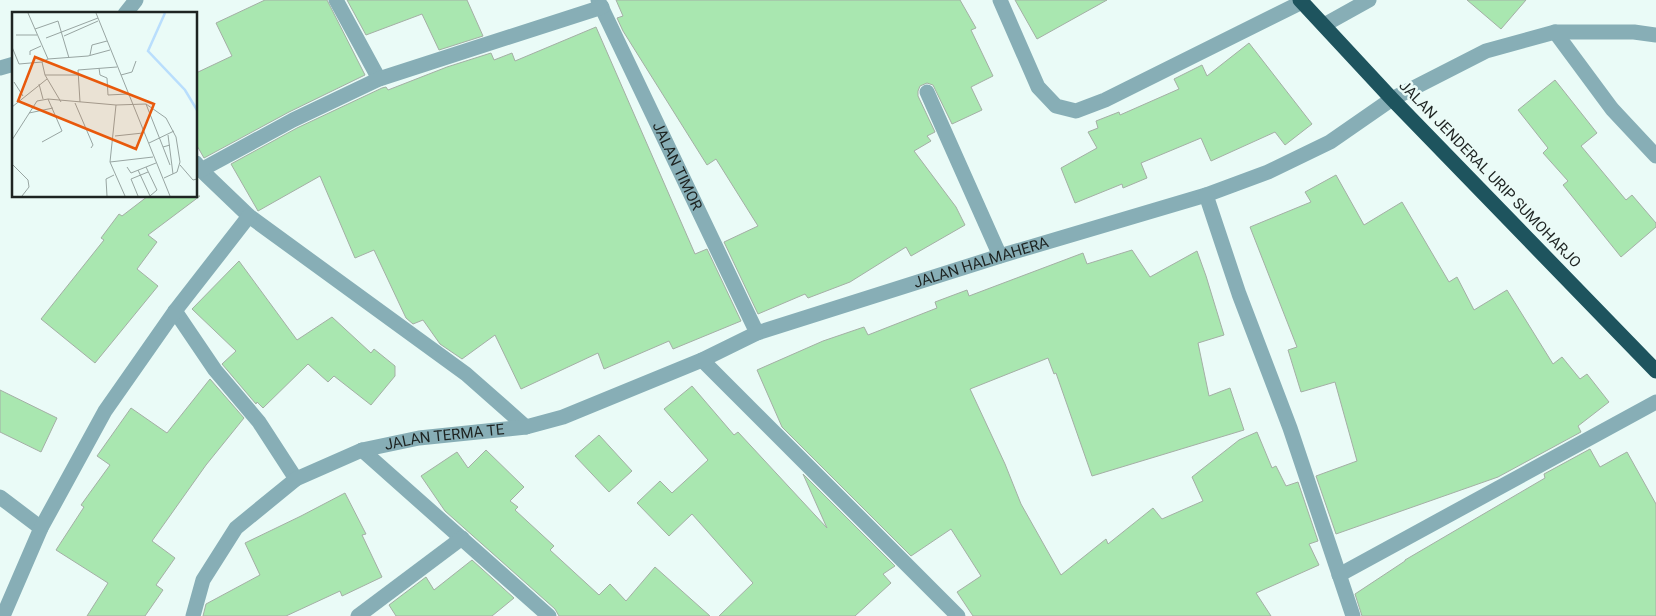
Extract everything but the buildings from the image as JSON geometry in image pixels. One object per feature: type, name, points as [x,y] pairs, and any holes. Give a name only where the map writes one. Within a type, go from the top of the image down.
[{"type":"highway","name":"JALAN JENDERAL URIP SUMOHARJO","points":[[1301,1],[1392,99],[1656,371]]},
{"type":"street","points":[[127,12],[136,0]]},
{"type":"street","points":[[336,0],[379,79]]},
{"type":"street","points":[[1000,0],[1038,87],[1056,106],[1076,112],[1105,100],[1301,1]]},
{"type":"street","points":[[1324,25],[1369,0]]},
{"type":"street","points":[[526,427],[466,374],[249,216],[199,166],[379,79],[600,4]]},
{"type":"street","name":"JALAN TIMOR","points":[[600,4],[757,333]]},
{"type":"street","points":[[1555,32],[1612,110],[1656,156]]},
{"type":"street","name":"JALAN HALMAHERA","points":[[757,333],[1000,256],[1206,195],[1268,172],[1330,142],[1392,99],[1486,50],[1555,32],[1634,32],[1656,35]]},
{"type":"street","points":[[926,92],[1000,256]]},
{"type":"street","points":[[1206,195],[1240,294],[1290,428],[1353,616]]},
{"type":"street","points":[[3,616],[41,528],[105,411],[175,311],[249,216]]},
{"type":"street","points":[[175,311],[215,370],[259,422],[296,479]]},
{"type":"street","name":"JALAN TERMA TE","points":[[193,616],[203,580],[236,528],[296,479],[362,450],[419,438],[526,427],[563,417],[702,360],[757,333]]},
{"type":"street","points":[[702,360],[958,616]]},
{"type":"street","points":[[1339,576],[1656,402]]},
{"type":"street","points":[[362,450],[549,616]]},
{"type":"street","points":[[0,498],[41,528]]},
{"type":"street","points":[[358,616],[462,538]]}]
